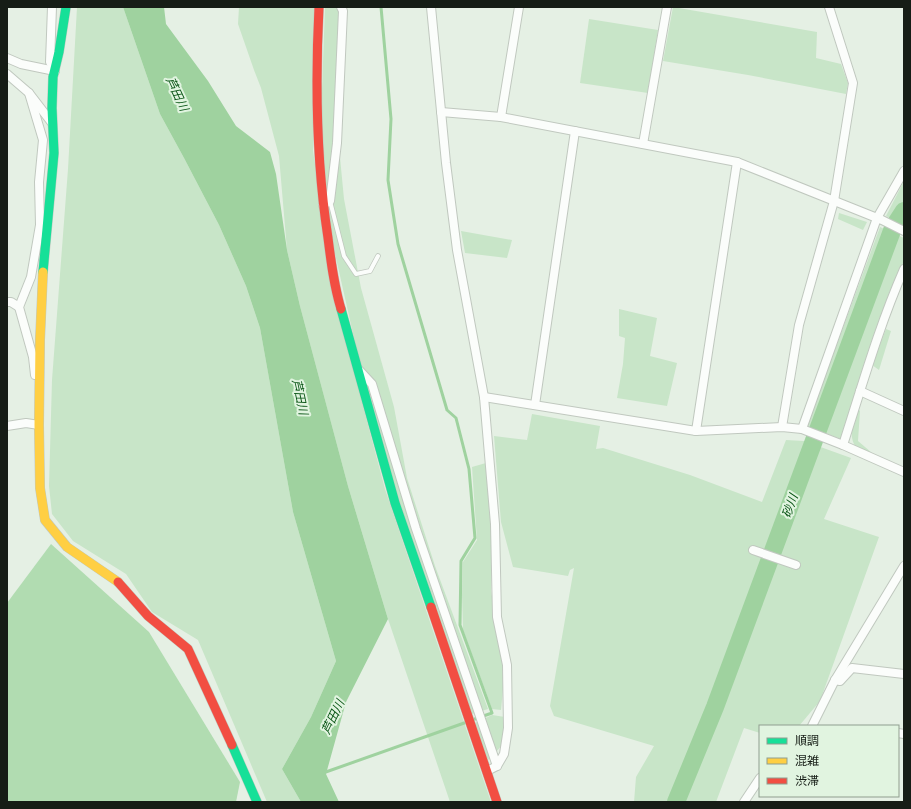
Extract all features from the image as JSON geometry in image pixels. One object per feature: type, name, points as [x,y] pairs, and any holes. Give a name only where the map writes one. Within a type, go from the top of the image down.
[{"type":"street","points":[[52,7],[50,62],[54,74]]},
{"type":"street","points":[[39,377],[35,377],[33,357],[19,307],[31,277],[43,225],[54,154],[52,108],[54,74],[66,7]]},
{"type":"street","points":[[319,7],[316,61],[317,127],[335,288],[395,503],[497,802]]},
{"type":"street","points":[[326,203],[337,143],[341,7]]},
{"type":"street","points":[[431,7],[441,112],[457,250],[484,397],[495,524],[497,616],[507,665],[508,728],[504,754],[496,766],[487,771]]},
{"type":"street","points":[[501,117],[519,7]]},
{"type":"street","points":[[643,144],[667,7]]},
{"type":"street","points":[[782,427],[799,325],[834,201],[853,83],[829,7]]},
{"type":"street","points":[[7,58],[54,74]]},
{"type":"street","points":[[7,74],[28,93],[52,123]]},
{"type":"street","points":[[28,93],[43,140],[39,182],[44,258],[39,377],[39,425],[40,488],[45,520],[67,547],[121,584],[148,616],[188,649],[257,802]]},
{"type":"street","points":[[441,112],[501,117],[737,162],[879,219],[904,231]]},
{"type":"street","points":[[535,406],[575,131]]},
{"type":"street","points":[[696,431],[737,162]]},
{"type":"street","points":[[802,429],[879,219],[904,171]]},
{"type":"street","points":[[843,445],[892,295],[904,269]]},
{"type":"street","points":[[7,302],[11,302],[19,307]]},
{"type":"street","points":[[356,367],[372,384],[416,529],[496,766]]},
{"type":"street","points":[[860,391],[904,411]]},
{"type":"street","points":[[484,397],[696,431],[782,427],[802,429],[904,472]]},
{"type":"street","points":[[7,426],[26,423],[39,425]]},
{"type":"street","points":[[753,550],[796,565]]},
{"type":"street","points":[[815,725],[835,680],[904,566]]},
{"type":"street","points":[[835,680],[840,681],[852,668],[904,674]]},
{"type":"street","points":[[744,802],[759,780]]},
{"type":"lane","points":[[326,203],[344,256],[356,274],[370,271],[378,256]]},
{"type":"shaded area","points":[[77,7],[123,7],[160,114],[219,225],[246,286],[260,328],[293,512],[336,661],[311,717],[282,769],[301,802],[267,802],[198,640],[152,612],[126,574],[73,541],[52,514],[49,486],[52,380],[68,169]]},
{"type":"shaded area","points":[[239,7],[316,7],[313,150],[331,285],[385,489],[491,802],[450,802],[388,619],[348,486],[300,306],[287,250],[279,156],[261,88],[238,24]]},
{"type":"shaded area","points":[[325,7],[342,7],[336,116],[344,199],[361,288],[394,407],[407,478],[435,566],[488,709],[472,714],[397,498],[356,347],[329,227],[321,117]]},
{"type":"shaded area","points":[[673,7],[817,32],[816,58],[841,64],[848,83],[846,94],[748,75],[663,61]]},
{"type":"shaded area","points":[[589,19],[658,30],[648,93],[580,83]]},
{"type":"shaded area","points":[[904,181],[904,225],[886,216]]},
{"type":"shaded area","points":[[839,213],[867,222],[863,230],[838,219]]},
{"type":"shaded area","points":[[880,227],[904,238],[904,261],[889,293],[841,439],[807,426]]},
{"type":"shaded area","points":[[461,231],[512,240],[507,258],[465,253]]},
{"type":"shaded area","points":[[619,309],[657,318],[650,356],[677,363],[667,406],[617,398],[623,364],[625,338],[619,336]]},
{"type":"shaded area","points":[[886,329],[891,331],[879,370],[872,365]]},
{"type":"shaded area","points":[[858,409],[860,411],[858,441],[872,453],[855,446],[853,441],[852,428]]},
{"type":"shaded area","points":[[532,414],[600,426],[596,449],[603,448],[690,475],[762,502],[786,440],[804,441],[851,458],[824,519],[879,537],[820,701],[800,725],[759,725],[759,733],[744,728],[716,802],[634,802],[636,777],[654,746],[554,716],[550,706],[574,568],[570,570],[568,576],[513,567],[501,522],[494,436],[527,440]]},
{"type":"shaded area","points":[[486,463],[492,533],[491,591],[505,668],[501,710],[492,709],[463,630],[463,562],[477,540],[472,467]]},
{"type":"shaded area","points":[[51,544],[149,632],[240,782],[236,802],[7,802],[7,603]]},
{"type":"shaded area","points":[[492,715],[505,717],[502,745],[489,760],[485,756],[475,723]]},
{"type":"water","name":"芦田川","points":[[123,7],[164,7],[166,24],[208,81],[236,126],[270,152],[276,174],[287,250],[300,306],[348,486],[388,619],[346,702],[326,774],[339,802],[301,802],[282,769],[311,717],[336,661],[293,512],[260,328],[246,286],[219,225],[160,114]]},
{"type":"waterway","points":[[381,7],[391,119],[388,180],[398,244],[447,410],[456,418],[469,469],[475,538],[461,561],[460,625],[492,713],[472,720]]},
{"type":"waterway","name":"砂川","points":[[676,802],[715,707],[893,228],[904,211]]},
{"type":"waterway","points":[[323,773],[467,722]]},
{"type":"traffic: fast","points":[[43,272],[54,153],[52,108],[53,77],[59,52],[66,7]]},
{"type":"traffic: fast","points":[[341,309],[395,503],[431,607]]},
{"type":"traffic: fast","points":[[232,745],[257,802]]},
{"type":"traffic: slow","points":[[43,272],[40,340],[39,425],[40,488],[45,520],[67,547],[118,582]]},
{"type":"traffic: jam","points":[[319,7],[317,94],[321,180],[330,256],[341,309]]},
{"type":"traffic: jam","points":[[118,582],[148,616],[188,649],[232,745]]},
{"type":"traffic: jam","points":[[431,607],[497,802]]}]
